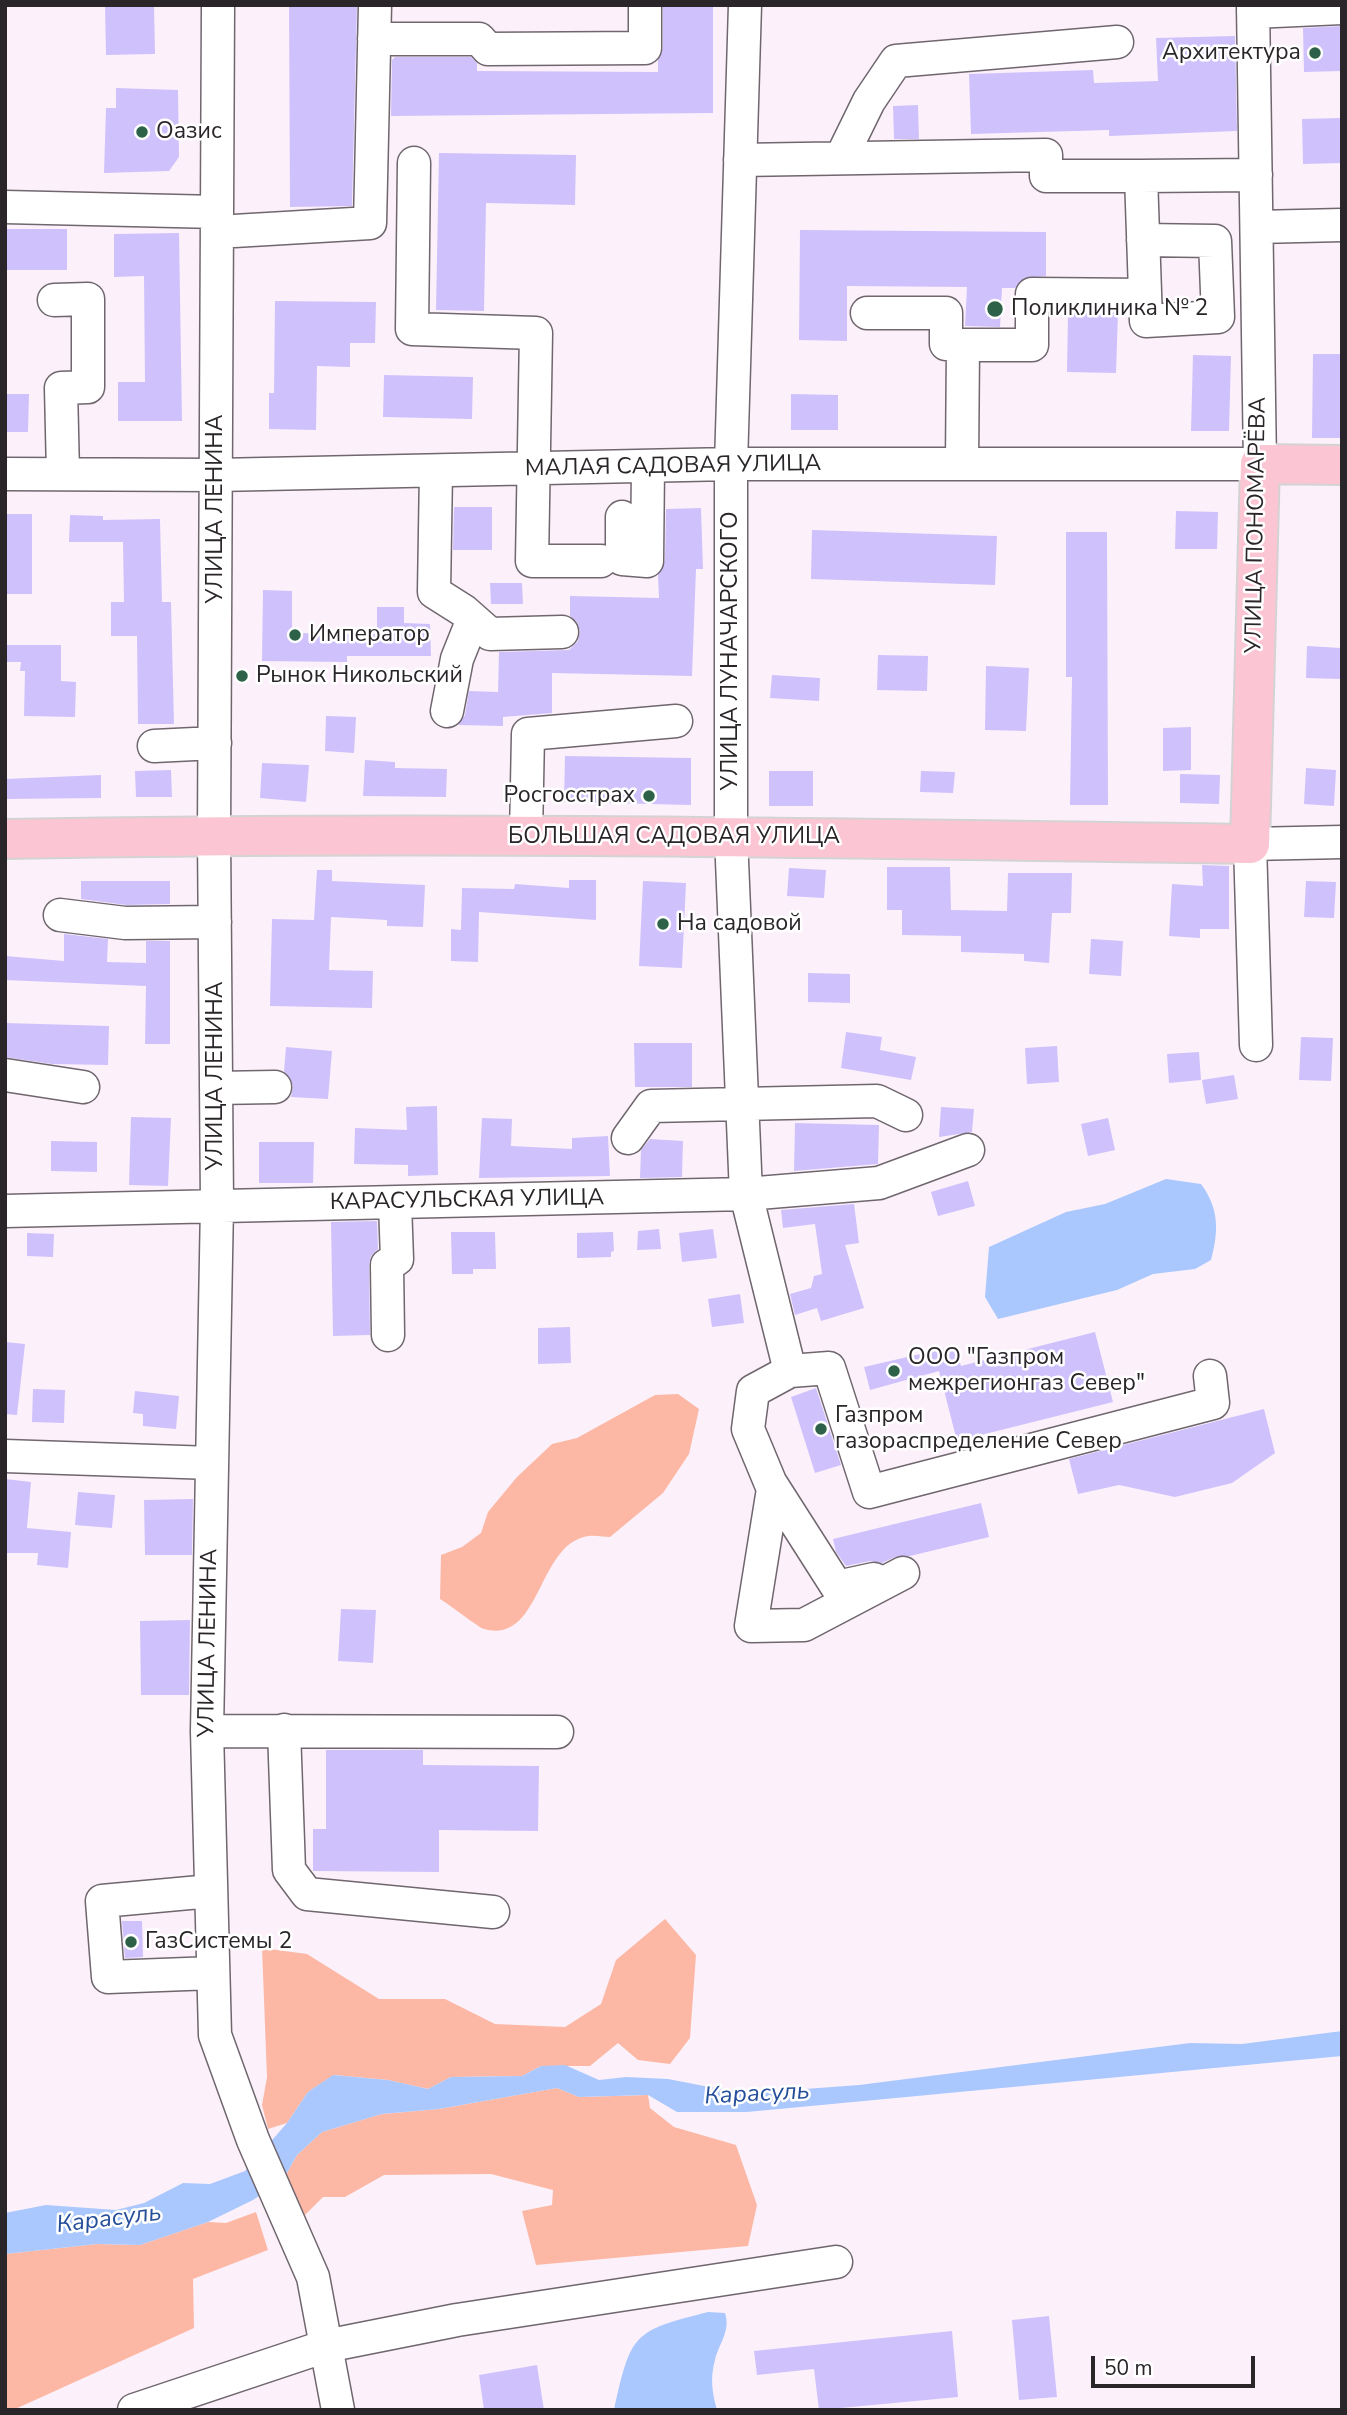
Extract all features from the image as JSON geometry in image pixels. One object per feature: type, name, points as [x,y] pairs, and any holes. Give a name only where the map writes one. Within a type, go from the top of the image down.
[{"type":"main road","name":"МАЛАЯ САДОВАЯ УЛИЦА","points":[[1260,464],[1342,465]]},
{"type":"main road","name":"УЛИЦА ПОНОМАРЁВА","points":[[1250,844],[1260,464]]},
{"type":"main road","name":"БОЛЬШАЯ САДОВАЯ УЛИЦА","points":[[5,839],[214,835],[526,836],[1250,844]]},
{"type":"street","name":"УЛИЦА ЛЕНИНА","points":[[218,5],[214,835],[217,1205],[208,1731],[215,2035],[253,2140],[313,2277],[338,2410]]},
{"type":"street","points":[[5,207],[217,222],[370,223],[374,5]]},
{"type":"street","points":[[374,39],[479,39],[488,50],[645,48],[645,5]]},
{"type":"street","name":"УЛИЦА ЛУНАЧАРСКОГО","points":[[745,5],[731,464],[731,837],[746,1194]]},
{"type":"street","points":[[1253,8],[1342,8]]},
{"type":"street","name":"УЛИЦА ПОНОМАРЁВА","points":[[1253,8],[1260,464]]},
{"type":"street","points":[[841,159],[869,101],[896,61],[1117,41]]},
{"type":"street","points":[[740,160],[1046,155],[1046,176],[1256,176]]},
{"type":"street","points":[[414,163],[412,329],[536,333],[532,561],[601,561]]},
{"type":"street","points":[[1141,176],[1143,240],[1146,321],[1218,317],[1215,240],[1143,240]]},
{"type":"street","points":[[1257,226],[1342,225]]},
{"type":"street","points":[[867,313],[946,313],[946,344],[1032,345],[1032,294],[1145,295]]},
{"type":"street","points":[[54,300],[88,299],[88,387],[61,388],[62,474]]},
{"type":"street","points":[[962,464],[963,345]]},
{"type":"street","name":"МАЛАЯ САДОВАЯ УЛИЦА","points":[[5,474],[217,475],[731,464],[1260,464]]},
{"type":"street","points":[[622,517],[622,559],[647,561],[648,466]]},
{"type":"street","points":[[436,471],[433,592],[490,634],[562,632]]},
{"type":"street","points":[[447,711],[457,659],[473,619]]},
{"type":"street","points":[[526,836],[528,734],[676,722]]},
{"type":"street","points":[[154,746],[215,743]]},
{"type":"street","name":"БОЛЬШАЯ САДОВАЯ УЛИЦА","points":[[1250,844],[1342,842]]},
{"type":"street","name":"УЛИЦА ПОНОМАРЁВА","points":[[1250,844],[1256,1045]]},
{"type":"street","points":[[60,915],[125,923],[215,922]]},
{"type":"street","points":[[5,1075],[83,1087]]},
{"type":"street","points":[[216,1088],[275,1087]]},
{"type":"street","points":[[628,1138],[652,1106],[877,1101],[906,1115]]},
{"type":"street","points":[[790,1371],[746,1194],[878,1183],[968,1150]]},
{"type":"street","name":"КАРАСУЛЬСКАЯ УЛИЦА","points":[[5,1210],[395,1204],[746,1194]]},
{"type":"street","points":[[388,1335],[387,1265],[397,1259],[395,1204]]},
{"type":"street","points":[[770,1482],[837,1587],[903,1573],[804,1625],[751,1626],[773,1489],[770,1482],[748,1429],[753,1391],[790,1371],[829,1368],[869,1492],[1213,1403],[1210,1376]]},
{"type":"street","points":[[5,1456],[212,1464]]},
{"type":"street","points":[[284,1730],[289,1870],[307,1894],[493,1912]]},
{"type":"street","points":[[208,1731],[558,1732]]},
{"type":"street","points":[[211,1891],[102,1901],[107,1977],[213,1973]]},
{"type":"street","points":[[134,2410],[326,2347],[457,2320],[836,2262]]},
{"type":"shaded area","points":[[678,1394],[699,1409],[689,1454],[663,1493],[610,1537],[589,1536],[572,1542],[559,1555],[518,1622],[503,1630],[484,1629],[440,1599],[441,1555],[462,1547],[481,1533],[488,1512],[517,1477],[552,1444],[577,1438],[655,1395]]},
{"type":"shaded area","points":[[665,1919],[696,1955],[690,2038],[670,2064],[638,2060],[618,2043],[590,2066],[541,2066],[522,2076],[451,2077],[428,2089],[388,2080],[334,2075],[308,2092],[287,2123],[268,2129],[262,2105],[267,2077],[262,1948],[307,1954],[379,1999],[445,1999],[495,2024],[565,2027],[601,2004],[616,1960]]},
{"type":"shaded area","points":[[557,2088],[579,2097],[648,2095],[650,2108],[674,2127],[736,2145],[757,2205],[748,2246],[536,2265],[522,2211],[552,2205],[553,2190],[491,2174],[384,2175],[345,2197],[323,2197],[301,2219],[283,2180],[297,2155],[322,2132],[382,2114],[439,2109]]},
{"type":"shaded area","points":[[256,2212],[268,2250],[193,2279],[194,2328],[13,2410],[5,2410],[5,2254],[97,2244],[140,2245],[208,2222],[226,2223]]},
{"type":"water","points":[[1166,1179],[1201,1184],[1207,1193],[1216,1220],[1211,1260],[1195,1269],[1153,1274],[1117,1290],[998,1319],[985,1297],[989,1247],[1066,1212],[1105,1204]]},
{"type":"water","name":"Карасуль","points":[[1342,2031],[1342,2056],[747,2112],[677,2112],[648,2095],[579,2097],[557,2088],[439,2109],[382,2114],[322,2132],[297,2155],[283,2180],[253,2200],[208,2222],[140,2245],[97,2244],[5,2254],[5,2213],[46,2205],[116,2210],[144,2203],[183,2183],[210,2184],[245,2171],[287,2123],[308,2092],[333,2075],[388,2080],[428,2089],[451,2077],[522,2076],[541,2066],[565,2065],[599,2080],[626,2077],[668,2079],[725,2090],[778,2091],[859,2085],[1190,2043],[1242,2044]]},
{"type":"water","points":[[708,2312],[725,2313],[727,2326],[712,2373],[717,2410],[614,2410],[625,2365],[639,2339],[664,2324]]},
{"type":"building","points":[[105,5],[154,5],[155,54],[106,55]]},
{"type":"building","points":[[289,5],[357,5],[352,206],[290,207]]},
{"type":"building","points":[[663,5],[713,5],[713,113],[391,116],[392,60],[395,57],[471,57],[477,63],[477,71],[658,72],[658,60],[663,48]]},
{"type":"building","points":[[1342,26],[1342,71],[1304,72],[1303,28]]},
{"type":"building","points":[[1235,36],[1237,131],[1109,136],[1109,130],[971,134],[969,74],[1093,70],[1094,83],[1158,81],[1156,38]]},
{"type":"building","points":[[116,88],[178,90],[179,157],[169,171],[104,173],[106,108],[116,108]]},
{"type":"building","points":[[918,105],[919,139],[894,139],[893,106]]},
{"type":"building","points":[[1342,118],[1342,163],[1303,164],[1302,119]]},
{"type":"building","points":[[439,153],[576,155],[575,205],[486,203],[484,311],[436,310]]},
{"type":"building","points":[[5,229],[67,229],[67,270],[5,270]]},
{"type":"building","points":[[800,230],[1046,232],[1046,276],[1024,278],[1015,288],[1002,288],[1000,327],[965,326],[967,287],[847,286],[847,341],[799,340]]},
{"type":"building","points":[[179,233],[182,421],[118,421],[118,382],[145,382],[144,276],[114,277],[114,234]]},
{"type":"building","points":[[275,301],[376,302],[375,343],[350,343],[350,367],[317,366],[316,430],[269,429],[269,393],[274,393]]},
{"type":"building","points":[[1068,313],[1118,313],[1116,373],[1067,372]]},
{"type":"building","points":[[1313,354],[1342,354],[1342,438],[1312,438]]},
{"type":"building","points":[[1193,355],[1231,356],[1229,431],[1191,431]]},
{"type":"building","points":[[384,375],[473,377],[472,419],[383,417]]},
{"type":"building","points":[[5,394],[29,394],[28,432],[5,432]]},
{"type":"building","points":[[791,394],[838,395],[838,430],[791,430]]},
{"type":"building","points":[[454,507],[492,507],[492,550],[453,550]]},
{"type":"building","points":[[701,508],[703,569],[696,569],[692,676],[552,673],[552,713],[503,717],[503,726],[458,725],[465,715],[469,691],[498,692],[499,652],[569,650],[578,641],[580,631],[577,622],[570,616],[570,596],[659,598],[658,575],[665,561],[666,509]]},
{"type":"building","points":[[1176,511],[1218,512],[1217,549],[1175,549]]},
{"type":"building","points":[[5,514],[32,514],[32,594],[5,594]]},
{"type":"building","points":[[70,515],[103,516],[103,520],[160,519],[162,602],[171,602],[174,724],[138,724],[137,636],[111,636],[111,602],[124,602],[123,542],[69,542]]},
{"type":"building","points":[[812,530],[997,536],[995,585],[811,579]]},
{"type":"building","points":[[1066,532],[1107,532],[1108,805],[1070,805],[1072,677],[1066,677]]},
{"type":"building","points":[[490,583],[522,583],[523,604],[491,604]]},
{"type":"building","points":[[263,590],[292,591],[292,633],[377,634],[377,607],[404,607],[404,623],[430,624],[431,656],[347,656],[347,662],[262,661]]},
{"type":"building","points":[[5,645],[61,645],[61,681],[76,682],[75,717],[24,716],[25,671],[20,671],[21,662],[5,662]]},
{"type":"building","points":[[1307,646],[1341,648],[1340,679],[1306,678]]},
{"type":"building","points":[[878,655],[928,656],[927,691],[877,690]]},
{"type":"building","points":[[986,666],[1029,668],[1026,731],[985,730]]},
{"type":"building","points":[[772,675],[820,678],[819,701],[770,698]]},
{"type":"building","points":[[326,716],[356,717],[354,753],[325,751]]},
{"type":"building","points":[[1191,727],[1191,770],[1163,771],[1163,728]]},
{"type":"building","points":[[565,756],[691,758],[691,805],[564,802]]},
{"type":"building","points":[[365,760],[395,762],[395,768],[447,769],[446,797],[363,796]]},
{"type":"building","points":[[262,763],[309,765],[306,802],[260,798]]},
{"type":"building","points":[[1306,768],[1336,770],[1334,806],[1304,804]]},
{"type":"building","points":[[171,770],[172,797],[136,797],[135,771]]},
{"type":"building","points":[[769,771],[813,771],[813,806],[769,806]]},
{"type":"building","points":[[921,771],[955,772],[953,793],[920,792]]},
{"type":"building","points":[[1180,774],[1220,775],[1219,804],[1180,803]]},
{"type":"building","points":[[101,775],[101,798],[5,799],[5,779]]},
{"type":"building","points":[[1202,865],[1229,866],[1229,929],[1200,929],[1200,938],[1169,936],[1172,884],[1203,886]]},
{"type":"building","points":[[887,867],[950,867],[951,910],[1007,911],[1008,873],[1072,873],[1071,913],[1052,913],[1049,963],[1024,961],[1024,954],[961,952],[961,936],[902,935],[902,910],[887,910]]},
{"type":"building","points":[[789,868],[826,870],[824,898],[787,896]]},
{"type":"building","points":[[317,870],[332,870],[332,881],[425,885],[423,927],[387,926],[387,920],[331,917],[329,970],[373,971],[372,1008],[270,1006],[272,919],[314,920]]},
{"type":"building","points":[[569,880],[596,880],[596,920],[479,912],[478,962],[451,961],[451,929],[461,930],[462,888],[514,889],[515,884],[569,888]]},
{"type":"building","points":[[81,881],[170,881],[170,904],[126,905],[81,899]]},
{"type":"building","name":"На садовой","points":[[643,881],[686,883],[682,968],[639,966]]},
{"type":"building","points":[[1306,881],[1336,882],[1334,918],[1304,917]]},
{"type":"building","points":[[64,934],[108,939],[107,962],[146,963],[146,941],[170,941],[170,1044],[145,1044],[146,986],[5,980],[5,956],[64,961]]},
{"type":"building","points":[[1091,939],[1123,941],[1121,976],[1089,974]]},
{"type":"building","points":[[808,973],[850,974],[850,1003],[808,1002]]},
{"type":"building","points":[[5,1023],[109,1026],[108,1065],[52,1064],[5,1057]]},
{"type":"building","points":[[846,1032],[882,1037],[880,1050],[916,1057],[911,1080],[841,1068]]},
{"type":"building","points":[[1301,1037],[1333,1038],[1331,1081],[1299,1080]]},
{"type":"building","points":[[634,1043],[692,1043],[692,1087],[635,1087]]},
{"type":"building","points":[[1057,1046],[1059,1082],[1027,1084],[1025,1048]]},
{"type":"building","points":[[286,1047],[332,1051],[328,1099],[291,1097],[293,1086],[284,1071]]},
{"type":"building","points":[[1199,1052],[1201,1080],[1169,1083],[1167,1054]]},
{"type":"building","points":[[1234,1075],[1238,1099],[1206,1104],[1202,1080]]},
{"type":"building","points":[[437,1106],[438,1175],[408,1176],[408,1165],[354,1164],[355,1128],[407,1130],[406,1107]]},
{"type":"building","points":[[941,1107],[974,1109],[972,1132],[939,1137]]},
{"type":"building","points":[[131,1117],[171,1118],[168,1186],[129,1185]]},
{"type":"building","points":[[482,1118],[512,1119],[511,1146],[572,1149],[572,1138],[608,1136],[610,1176],[479,1178]]},
{"type":"building","points":[[1108,1118],[1115,1150],[1088,1156],[1081,1124]]},
{"type":"building","points":[[795,1123],[879,1125],[878,1164],[794,1171]]},
{"type":"building","points":[[650,1139],[683,1141],[682,1177],[640,1178],[641,1150]]},
{"type":"building","points":[[51,1141],[97,1142],[97,1172],[51,1171]]},
{"type":"building","points":[[259,1142],[314,1142],[313,1183],[259,1183]]},
{"type":"building","points":[[968,1181],[975,1206],[938,1216],[931,1192]]},
{"type":"building","points":[[854,1204],[859,1243],[845,1245],[864,1308],[821,1321],[817,1308],[795,1315],[790,1294],[811,1288],[814,1276],[822,1274],[815,1224],[783,1228],[781,1210]]},
{"type":"building","points":[[377,1221],[378,1249],[371,1256],[369,1265],[370,1335],[333,1336],[331,1222]]},
{"type":"building","points":[[659,1229],[661,1249],[637,1250],[638,1231]]},
{"type":"building","points":[[713,1229],[717,1258],[682,1262],[679,1233]]},
{"type":"building","points":[[451,1232],[495,1232],[496,1269],[473,1269],[473,1274],[452,1274]]},
{"type":"building","points":[[613,1232],[614,1251],[611,1252],[611,1257],[577,1258],[577,1233]]},
{"type":"building","points":[[27,1233],[54,1234],[53,1257],[27,1256]]},
{"type":"building","points":[[740,1294],[744,1323],[712,1327],[708,1299]]},
{"type":"building","points":[[570,1327],[571,1363],[538,1364],[538,1328]]},
{"type":"building","points":[[1095,1332],[1113,1402],[957,1441],[939,1371],[870,1390],[864,1367],[955,1346],[961,1366]]},
{"type":"building","points":[[5,1342],[25,1344],[17,1415],[5,1414]]},
{"type":"building","name":"Газпром газораспределение Север","points":[[816,1388],[841,1465],[815,1473],[791,1397]]},
{"type":"building","points":[[33,1389],[65,1390],[64,1423],[32,1422]]},
{"type":"building","points":[[135,1391],[179,1396],[176,1429],[143,1426],[143,1414],[133,1413]]},
{"type":"building","points":[[1264,1409],[1275,1453],[1232,1483],[1175,1497],[1119,1485],[1078,1494],[1069,1459]]},
{"type":"building","points":[[5,1479],[31,1482],[27,1528],[71,1532],[68,1568],[37,1565],[38,1553],[5,1553]]},
{"type":"building","points":[[78,1492],[115,1495],[112,1528],[75,1525]]},
{"type":"building","points":[[193,1499],[192,1555],[145,1555],[144,1500]]},
{"type":"building","points":[[981,1503],[989,1537],[910,1556],[895,1557],[882,1563],[870,1561],[846,1566],[836,1552],[833,1539]]},
{"type":"building","points":[[341,1609],[376,1610],[373,1663],[338,1661]]},
{"type":"building","points":[[190,1620],[189,1695],[141,1695],[140,1621]]},
{"type":"building","points":[[326,1750],[423,1750],[423,1765],[539,1766],[538,1831],[439,1830],[439,1872],[313,1871],[313,1829],[326,1829]]},
{"type":"building","name":"ГазСистемы 2","points":[[122,1921],[142,1921],[143,1957],[125,1958]]},
{"type":"building","points":[[1049,2316],[1057,2397],[1019,2400],[1012,2320]]},
{"type":"building","points":[[952,2331],[958,2397],[819,2410],[814,2369],[757,2375],[754,2351]]},
{"type":"building","points":[[537,2365],[544,2410],[484,2410],[479,2375]]},
{"type":"place","name":"Архитектура","points":[[1315,53]]},
{"type":"place","name":"Оазис","points":[[142,132]]},
{"type":"place","name":"Поликлиника № 2","points":[[995,309]]},
{"type":"place","name":"Император","points":[[295,635]]},
{"type":"place","name":"Рынок Никольский","points":[[242,676]]},
{"type":"place","name":"Росгосстрах","points":[[649,796]]},
{"type":"place","name":"На садовой","points":[[663,924]]},
{"type":"place","name":"ООО \"Газпром межрегионгаз Север\"","points":[[894,1371]]},
{"type":"place","name":"Газпром газораспределение Север","points":[[821,1429]]},
{"type":"place","name":"ГазСистемы 2","points":[[131,1942]]}]
